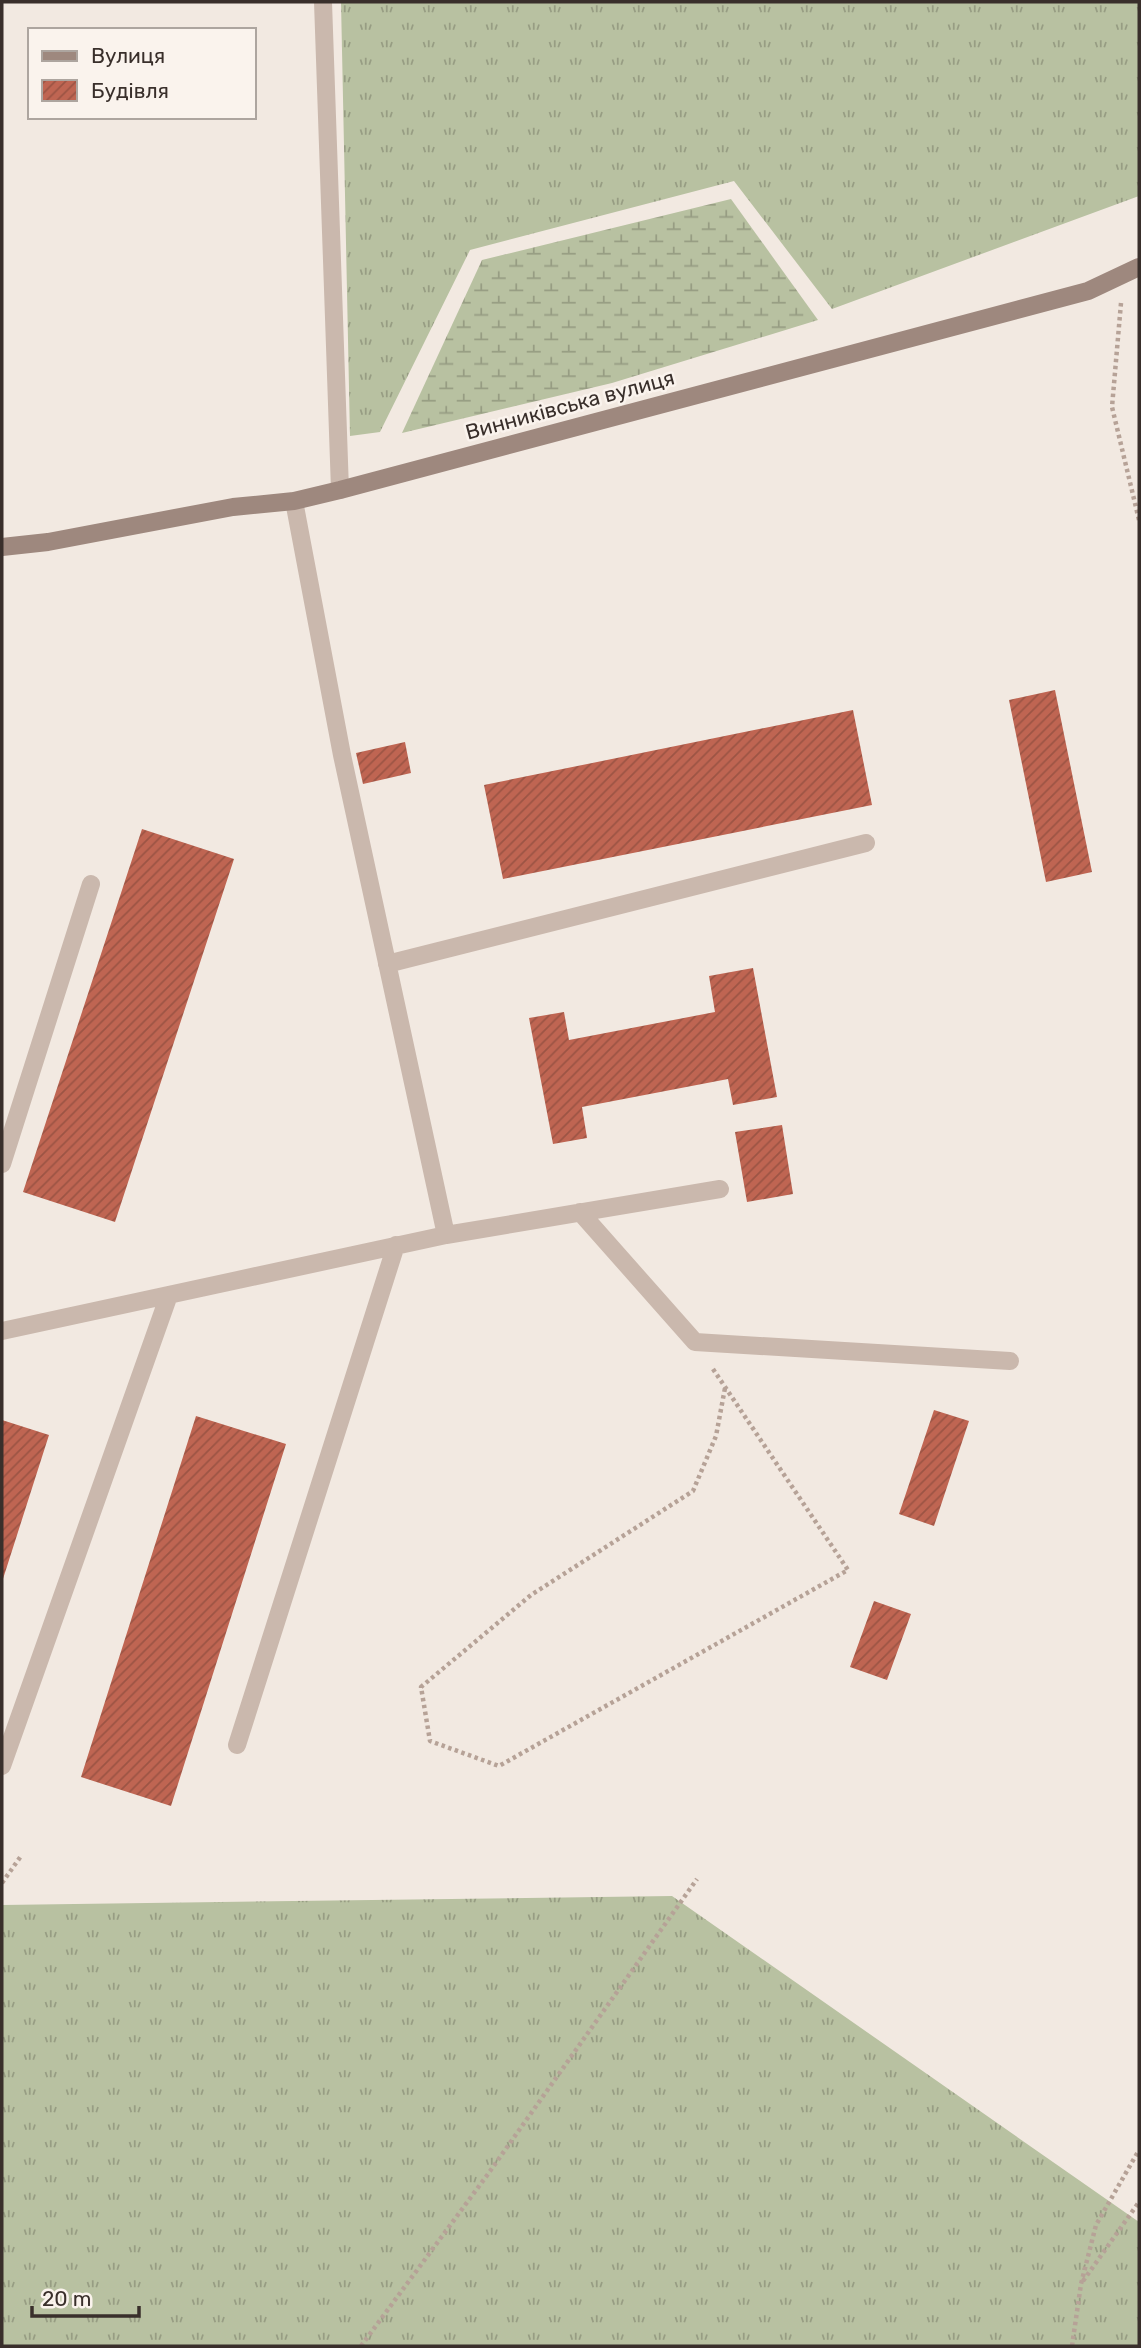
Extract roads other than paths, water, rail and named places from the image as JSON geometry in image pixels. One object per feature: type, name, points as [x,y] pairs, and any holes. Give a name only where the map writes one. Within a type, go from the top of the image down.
[{"type":"main road","name":"Винниківська вулиця","points":[[2,547],[48,542],[233,507],[294,501],[340,490],[1088,291],[1131,271]]},
{"type":"street","points":[[323,2],[340,490]]},
{"type":"street","points":[[294,501],[342,755],[446,1235]]},
{"type":"street","points":[[387,964],[866,843]]},
{"type":"street","points":[[2,1164],[91,884]]},
{"type":"street","points":[[2,1331],[446,1235],[720,1189]]},
{"type":"street","points":[[579,1212],[695,1342],[1010,1361]]},
{"type":"street","points":[[237,1745],[396,1245]]},
{"type":"street","points":[[2,1766],[169,1295]]}]
